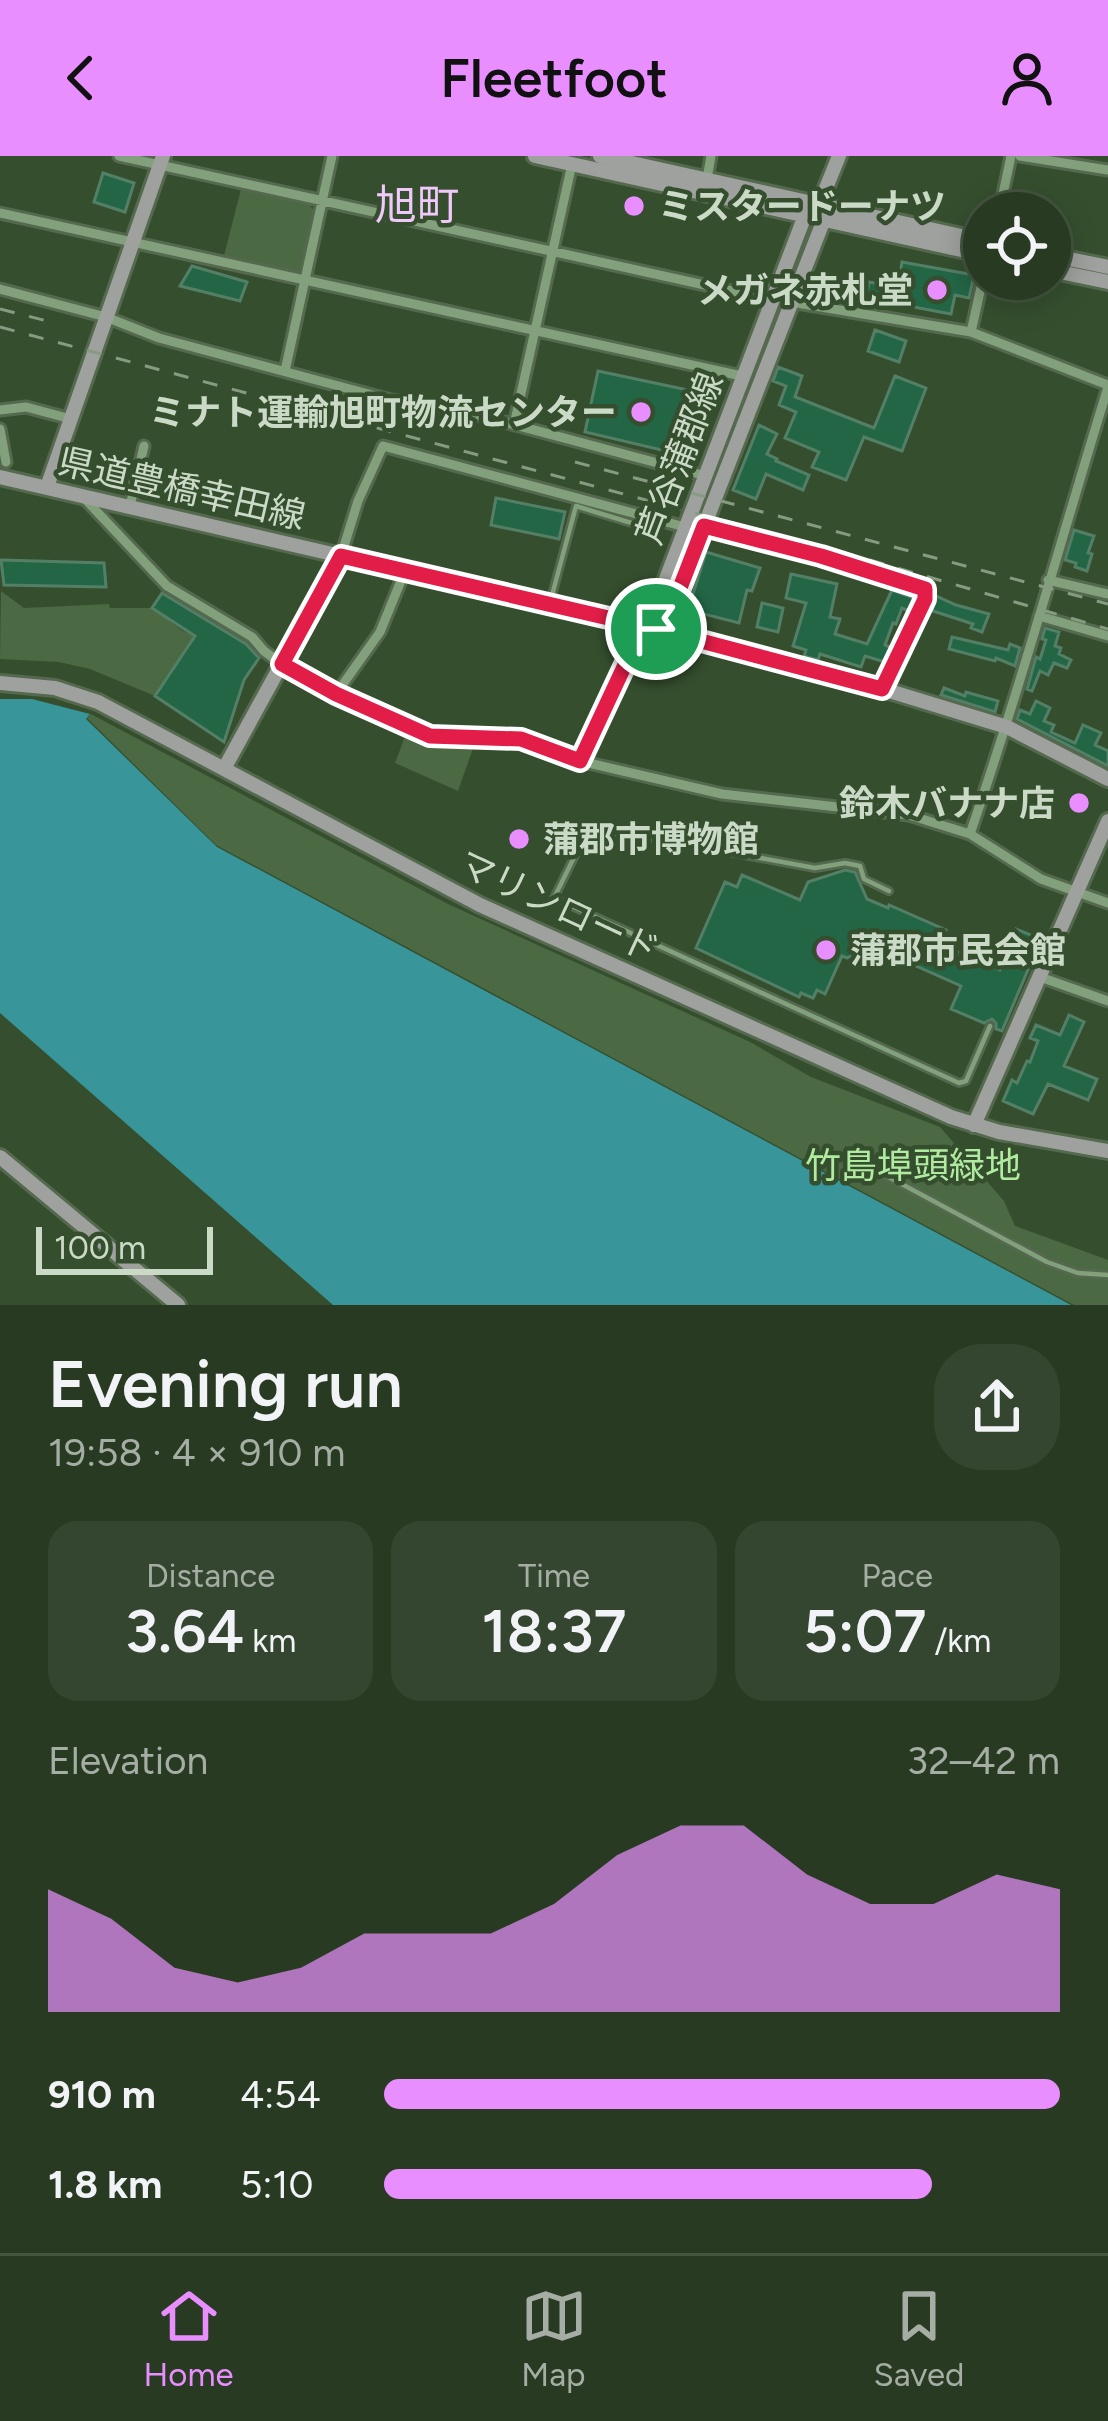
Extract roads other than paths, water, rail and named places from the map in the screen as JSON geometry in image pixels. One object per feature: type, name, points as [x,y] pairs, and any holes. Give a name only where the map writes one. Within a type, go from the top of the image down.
[{"type":"main road","points":[[536,156],[963,251]]},
{"type":"main road","points":[[600,156],[963,236]]},
{"type":"main road","points":[[823,222],[820,203],[838,156]]},
{"type":"main road","points":[[47,487],[161,160]]},
{"type":"main road","name":"芦谷蒲郡線","points":[[656,629],[656,604],[742,376],[804,218],[820,203]]},
{"type":"main road","name":"芦谷蒲郡線","points":[[656,629],[671,611],[823,222]]},
{"type":"main road","points":[[1071,259],[1108,267]]},
{"type":"main road","points":[[1071,274],[1108,282]]},
{"type":"main road","name":"県道豊橋幸田線","points":[[5,472],[47,487],[656,629],[882,689],[1006,727],[1108,779]]},
{"type":"main road","points":[[225,767],[341,556]]},
{"type":"main road","name":"マリンロード","points":[[0,682],[77,694],[123,713],[480,905],[951,1118],[999,1132],[1108,1151]]},
{"type":"main road","points":[[974,1125],[1014,1021],[1040,977],[1108,821]]},
{"type":"main road","points":[[0,1157],[178,1305]]},
{"type":"street","points":[[119,156],[161,160],[322,201],[773,300]]},
{"type":"street","points":[[285,370],[332,156]]},
{"type":"street","points":[[707,179],[712,156]]},
{"type":"street","points":[[1005,192],[1016,156],[1108,170]]},
{"type":"street","points":[[514,425],[572,164]]},
{"type":"street","points":[[0,213],[742,376]]},
{"type":"street","points":[[0,289],[106,317],[159,338],[391,400],[452,408],[706,476]]},
{"type":"street","points":[[971,332],[978,300]]},
{"type":"street","points":[[791,302],[971,332],[1108,386],[970,834]]},
{"type":"street","points":[[0,410],[26,407],[71,419]]},
{"type":"street","points":[[0,429],[5,472]]},
{"type":"street","points":[[130,506],[144,446]]},
{"type":"street","points":[[341,556],[382,446],[685,526]]},
{"type":"street","points":[[82,495],[167,586],[252,637],[282,664],[430,736],[521,739],[580,761],[722,794],[909,815],[970,834],[1041,879],[1108,903]]},
{"type":"street","points":[[704,526],[925,589],[925,599],[882,689]]},
{"type":"street","points":[[336,694],[380,632],[405,571]]},
{"type":"street","points":[[1048,580],[1108,594]]},
{"type":"street","points":[[1039,616],[1108,636]]},
{"type":"street","points":[[580,761],[639,635],[656,629]]},
{"type":"street","points":[[1040,977],[1108,1001]]},
{"type":"lane","points":[[549,604],[576,506],[638,525],[640,514]]},
{"type":"lane","points":[[889,891],[864,879],[860,866],[845,862],[815,868],[663,840],[585,835],[554,898],[959,1083],[966,1081],[990,1026]]},
{"type":"lane","points":[[884,1174],[1047,1262],[1078,1273],[1108,1275]]},
{"type":"water","points":[[0,699],[32,699],[90,714],[86,719],[217,847],[1071,1305],[333,1305],[0,1013]]},
{"type":"railway","points":[[0,309],[47,321]]},
{"type":"railway","points":[[0,327],[870,560],[1108,629]]},
{"type":"railway","points":[[575,462],[1108,604]]},
{"type":"place","name":"ミスタードーナツ","points":[[634,206]]},
{"type":"place","name":"メガネ赤札堂","points":[[937,290]]},
{"type":"place","name":"ミナト運輸旭町物流センター","points":[[641,412]]},
{"type":"place","name":"鈴木バナナ店","points":[[1079,803]]},
{"type":"place","name":"蒲郡市博物館","points":[[519,839]]},
{"type":"place","name":"蒲郡市民会館","points":[[826,950]]},
{"type":"district","name":"旭町","points":[[417,205]]},
{"type":"park label","name":"竹島埠頭緑地","points":[[913,1165]]}]
